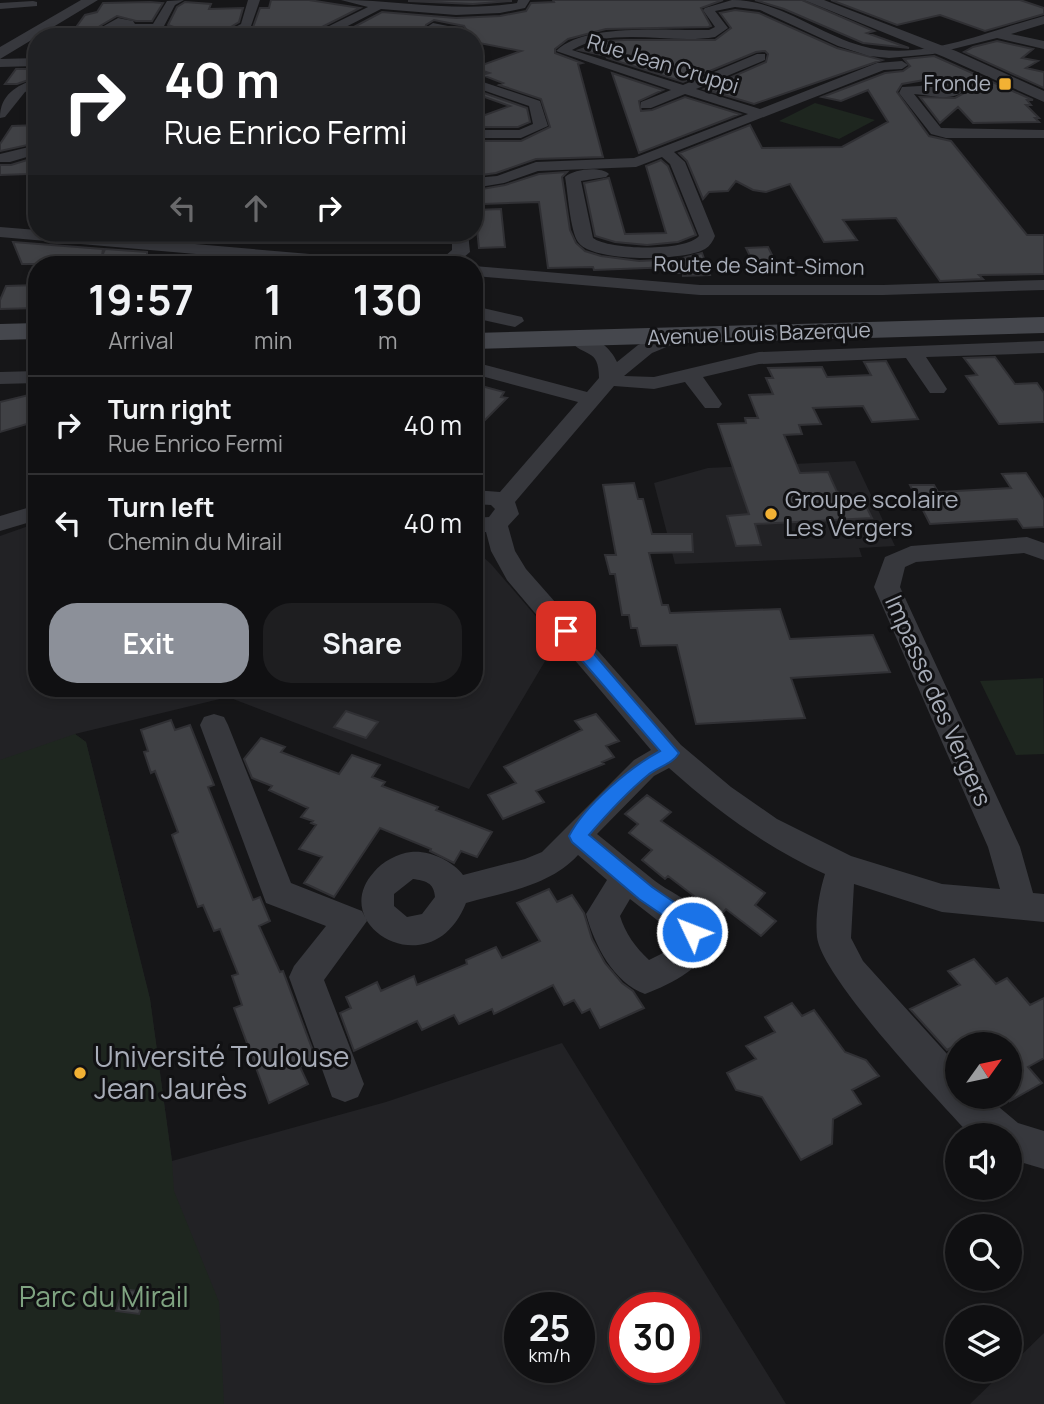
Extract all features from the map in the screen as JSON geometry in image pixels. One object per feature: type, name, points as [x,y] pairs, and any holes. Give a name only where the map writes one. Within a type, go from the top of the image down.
[{"type":"main road","name":"Avenue Louis Bazerque","points":[[483,321],[772,316],[1044,305]]},
{"type":"main road","name":"Avenue Louis Bazerque","points":[[483,341],[1044,325]]},
{"type":"main road","points":[[0,332],[28,331]]},
{"type":"main road","points":[[0,349],[28,348]]},
{"type":"street","points":[[31,28],[80,0]]},
{"type":"street","points":[[44,28],[91,0]]},
{"type":"street","points":[[129,26],[157,27],[171,3],[178,0]]},
{"type":"street","points":[[242,28],[246,26],[254,0]]},
{"type":"street","points":[[347,0],[430,11],[524,10]]},
{"type":"street","points":[[811,0],[934,48],[1044,97]]},
{"type":"street","points":[[0,6],[33,4]]},
{"type":"street","name":"Rue Jean Cruppi","points":[[760,113],[680,91],[562,51],[571,45],[597,37],[711,34],[722,28],[709,10],[710,7],[747,4],[764,7],[865,51],[905,54],[934,48]]},
{"type":"street","points":[[347,28],[380,5]]},
{"type":"street","points":[[430,11],[434,28]]},
{"type":"street","points":[[934,48],[1044,20]]},
{"type":"street","points":[[0,46],[28,30]]},
{"type":"street","points":[[994,34],[1044,45]]},
{"type":"street","points":[[0,54],[28,37]]},
{"type":"street","points":[[646,105],[761,57]]},
{"type":"street","points":[[0,62],[28,62]]},
{"type":"street","points":[[670,157],[706,236],[704,242],[682,250],[612,251],[599,249],[585,240],[573,177],[624,172],[670,157],[760,113],[881,66],[966,62]]},
{"type":"street","points":[[0,114],[20,89],[28,86]]},
{"type":"street","points":[[483,86],[536,104],[541,126],[521,134],[483,134]]},
{"type":"street","points":[[925,89],[907,90],[906,93],[936,131],[946,134],[1023,134],[1040,141]]},
{"type":"street","points":[[0,158],[28,152]]},
{"type":"street","points":[[483,182],[499,180],[536,167],[619,165],[670,157]]},
{"type":"street","points":[[0,232],[28,234]]},
{"type":"street","points":[[115,242],[276,256]]},
{"type":"street","name":"Route de Saint-Simon","points":[[483,272],[650,288],[714,291],[1044,285]]},
{"type":"street","points":[[483,314],[515,321]]},
{"type":"street","points":[[491,517],[609,379],[645,349],[674,337]]},
{"type":"street","points":[[579,340],[603,353],[610,362],[609,379]]},
{"type":"street","points":[[609,379],[626,383],[654,383],[759,358],[1044,347]]},
{"type":"street","points":[[912,352],[937,389]]},
{"type":"street","points":[[483,370],[592,400]]},
{"type":"street","points":[[691,375],[712,404]]},
{"type":"street","points":[[0,377],[28,377]]},
{"type":"street","points":[[483,496],[490,496],[491,517],[503,551],[516,574],[671,753],[720,796],[766,828],[843,867],[942,898],[1031,908]]},
{"type":"street","points":[[0,524],[28,515]]},
{"type":"street","name":"Impasse des Vergers","points":[[1031,908],[1016,881],[1004,847],[887,586],[894,562],[911,554],[1027,545],[1044,552]]},
{"type":"street","points":[[214,724],[278,893],[364,915],[409,931],[423,930],[441,920],[449,911],[453,892],[449,881],[435,869],[412,865],[400,868],[385,879],[364,915],[306,977],[345,1084]]},
{"type":"street","points":[[453,892],[531,871],[553,861],[598,811],[644,768],[671,753]]},
{"type":"street","points":[[578,836],[627,876]]},
{"type":"street","points":[[843,867],[836,890],[834,939],[850,972],[945,1079]]},
{"type":"street","points":[[973,1110],[985,1123]]},
{"type":"street","points":[[1022,1144],[1044,1150]]},
{"type":"shaded area","name":"Groupe scolaire Les Vergers","points":[[855,461],[895,546],[859,548],[862,557],[675,564],[654,483],[708,468]]},
{"type":"shaded area","name":"Université Toulouse Jean Jaurès","points":[[28,526],[28,697],[228,697],[75,734],[86,742],[150,999],[172,1161],[386,1102],[562,1043],[786,1404],[0,1404],[0,536]]},
{"type":"shaded area","name":"Université Toulouse Jean Jaurès","points":[[483,557],[557,641],[469,789],[228,697],[483,697]]},
{"type":"shaded area","points":[[1044,1333],[1044,1404],[970,1404],[993,1382],[1022,1382],[1022,1354]]},
{"type":"green space","points":[[815,103],[875,120],[839,139],[779,121]]},
{"type":"green space","points":[[1043,678],[1044,754],[1016,755],[980,681]]},
{"type":"green space","name":"Parc du Mirail","points":[[75,734],[86,742],[150,999],[174,1191],[219,1302],[224,1404],[0,1404],[0,760]]},
{"type":"building","points":[[271,0],[309,0],[360,8],[320,28],[253,28],[260,8],[269,8]]},
{"type":"building","points":[[553,0],[723,0],[701,8],[711,26],[708,27],[606,29],[568,39],[555,49],[555,53],[582,63],[578,64],[603,157],[536,159],[483,175],[483,141],[521,141],[550,127],[541,99],[499,85],[503,83],[483,75],[489,73],[483,71],[483,65],[521,51],[483,44],[483,28],[465,28],[434,20],[425,28],[352,28],[382,12],[456,18],[500,16],[526,11],[531,3],[554,2]]},
{"type":"building","points":[[755,0],[802,0],[874,31],[867,33],[909,48],[863,43],[784,9]]},
{"type":"building","points":[[831,0],[1020,0],[1044,8],[1044,14],[985,31],[940,15],[897,25]]},
{"type":"building","points":[[408,1],[511,1],[473,4]]},
{"type":"building","points":[[185,2],[211,4],[209,9],[243,8],[239,22],[229,28],[176,28],[168,25],[177,7]]},
{"type":"building","points":[[103,3],[163,3],[152,21],[136,21],[117,16],[100,26],[102,28],[76,28],[85,15],[97,12]]},
{"type":"building","points":[[735,10],[759,13],[837,48],[882,60],[754,104],[704,89],[766,62],[768,54],[765,51],[756,52],[683,82],[606,56],[579,50],[606,41],[715,40],[731,28],[720,13]]},
{"type":"building","points":[[997,41],[1033,49],[1022,58],[1038,61],[1026,68],[1044,72],[1044,88],[964,52]]},
{"type":"building","points":[[934,56],[1033,100],[1027,100],[1031,105],[1026,105],[1039,118],[1035,118],[1039,122],[973,123],[958,107],[940,123],[920,97],[955,98],[968,91],[967,87],[941,77],[902,84],[897,92],[929,136],[951,141],[1027,235],[1044,235],[1044,274],[979,275],[983,279],[940,281],[896,218],[843,220],[857,240],[824,242],[790,184],[766,192],[753,190],[736,181],[728,191],[709,192],[703,199],[687,161],[679,153],[750,125],[762,148],[842,147],[888,122],[868,90],[841,101],[822,97],[885,73],[903,71],[910,66],[904,59]]},
{"type":"building","points":[[16,69],[28,69],[28,80],[5,84]]},
{"type":"building","points":[[612,73],[663,90],[639,101],[641,111],[652,110],[685,97],[740,114],[639,153]]},
{"type":"building","points":[[483,93],[527,108],[530,122],[518,127],[483,127],[483,116],[510,106],[483,96]]},
{"type":"building","points":[[28,125],[28,145],[0,151],[0,144],[12,126]]},
{"type":"building","points":[[28,160],[28,174],[0,175],[0,165]]},
{"type":"building","points":[[661,160],[668,166],[696,235],[678,242],[647,245],[615,242],[595,236],[584,183],[609,178],[625,234],[666,233],[646,166]]},
{"type":"building","points":[[567,172],[562,177],[570,230],[576,243],[585,251],[639,261],[679,259],[702,253],[710,275],[683,276],[683,273],[676,273],[674,267],[594,270],[593,267],[548,268],[539,202],[483,204],[483,189],[539,174]]},
{"type":"building","points":[[501,209],[505,247],[479,248],[478,242],[483,242],[483,210]]},
{"type":"building","points":[[13,242],[103,249],[102,256],[28,256],[28,264],[22,264]]},
{"type":"building","points":[[768,247],[778,267],[756,268],[746,248]]},
{"type":"building","points":[[105,249],[147,252],[147,256],[102,256]]},
{"type":"building","points":[[28,285],[28,308],[0,309],[0,300],[6,286]]},
{"type":"building","points":[[995,357],[1015,384],[1037,383],[1044,393],[1044,422],[999,424],[966,376],[977,375],[964,358]]},
{"type":"building","points":[[886,361],[918,419],[872,422],[863,406],[813,408],[821,424],[799,425],[802,434],[784,435],[800,473],[828,472],[837,492],[851,499],[862,498],[872,518],[755,524],[761,545],[736,546],[727,516],[749,514],[718,424],[746,423],[745,418],[758,418],[749,395],[773,394],[766,378],[773,378],[768,368],[822,367],[827,377],[871,375],[864,362]]},
{"type":"building","points":[[483,386],[504,392],[501,397],[507,398],[483,422]]},
{"type":"building","points":[[28,395],[28,424],[0,432],[0,402]]},
{"type":"building","points":[[1026,473],[1044,500],[1044,527],[1023,528],[1017,519],[930,524],[910,485],[934,485],[938,492],[1011,488],[1002,474]]},
{"type":"building","points":[[634,483],[638,499],[643,499],[652,534],[692,534],[693,552],[649,553],[662,605],[668,605],[670,613],[780,609],[790,639],[873,635],[890,672],[791,678],[805,718],[696,724],[677,645],[641,646],[637,628],[631,628],[629,615],[622,615],[615,574],[610,574],[605,555],[616,555],[603,485]]},
{"type":"building","points":[[346,711],[378,722],[366,738],[334,727]]},
{"type":"building","points":[[596,714],[619,741],[606,746],[614,757],[602,762],[604,764],[536,791],[544,802],[503,819],[488,795],[516,783],[504,767],[582,730],[575,721]]},
{"type":"building","points":[[171,720],[175,730],[190,725],[214,785],[208,787],[253,900],[260,897],[270,921],[259,926],[280,972],[283,971],[316,1059],[300,1067],[308,1084],[269,1103],[234,1008],[242,1005],[232,976],[238,974],[220,929],[214,931],[203,905],[198,907],[172,835],[178,832],[155,771],[151,773],[144,752],[148,751],[141,730]]},
{"type":"building","points":[[261,738],[285,747],[281,752],[339,774],[352,755],[380,765],[372,777],[385,782],[382,786],[438,807],[436,810],[492,832],[477,857],[461,851],[454,863],[430,851],[431,849],[380,828],[334,897],[304,883],[322,857],[299,849],[316,825],[311,823],[313,821],[301,817],[308,808],[269,790],[272,786],[252,778],[244,759]]},
{"type":"building","points":[[647,795],[671,812],[661,821],[765,893],[755,905],[776,921],[761,936],[726,909],[720,916],[668,876],[665,879],[642,860],[652,850],[629,833],[638,824],[625,814]]},
{"type":"building","points":[[549,889],[557,902],[572,895],[584,913],[592,939],[605,963],[622,983],[633,991],[644,1008],[600,1028],[590,1009],[582,1013],[574,1000],[564,1005],[553,985],[494,1014],[492,1009],[459,1024],[454,1015],[422,1030],[417,1021],[354,1051],[340,1013],[351,1008],[346,997],[377,982],[381,991],[414,976],[417,985],[467,964],[466,960],[496,947],[502,958],[540,941],[517,903]]},
{"type":"building","points":[[974,959],[996,984],[1007,978],[1030,1005],[1044,998],[1044,1058],[1028,1067],[1042,1083],[1022,1094],[1022,1032],[945,1032],[945,1048],[910,1009],[960,985],[948,971]]},
{"type":"building","points":[[792,1003],[802,1016],[814,1010],[845,1052],[866,1060],[879,1076],[852,1090],[861,1104],[833,1119],[832,1144],[801,1160],[762,1097],[736,1090],[727,1073],[756,1059],[746,1046],[775,1032],[765,1017]]},
{"type":"building","points":[[123,1289],[146,1292],[139,1314],[116,1311]]},
{"type":"place","name":"Fronde","points":[[1005,84]]},
{"type":"place","name":"Groupe scolaire Les Vergers","points":[[771,514]]},
{"type":"place","name":"Université Toulouse Jean Jaurès","points":[[80,1073]]},
{"type":"route","points":[[566,631],[671,753],[644,768],[598,811],[578,836],[645,893],[684,919],[692,932]]}]
